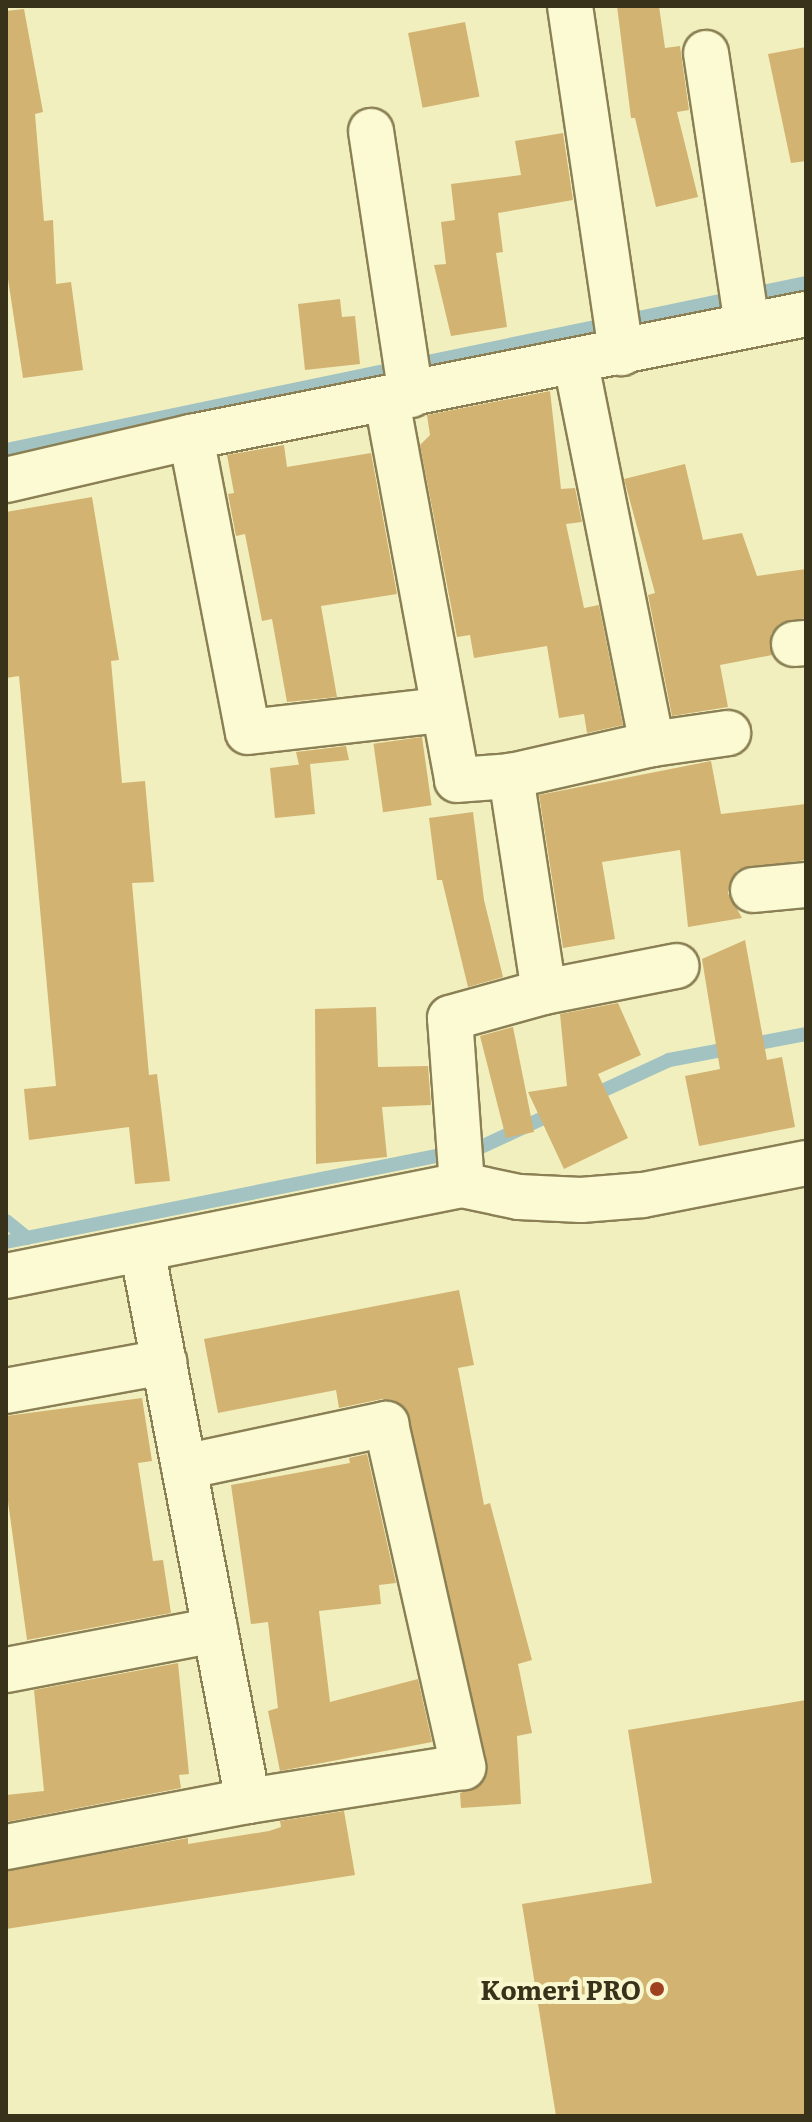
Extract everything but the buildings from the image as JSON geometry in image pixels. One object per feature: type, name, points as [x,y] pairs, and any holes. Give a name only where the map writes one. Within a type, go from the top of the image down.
[{"type":"street","points":[[570,6],[618,333]]},
{"type":"street","points":[[706,53],[744,306]]},
{"type":"street","points":[[371,131],[442,710],[457,780],[511,776],[652,744],[728,733]]},
{"type":"street","points":[[7,469],[191,437],[403,383],[576,364],[618,333],[744,306],[806,314]]},
{"type":"street","points":[[576,364],[652,744]]},
{"type":"street","points":[[191,437],[248,732],[442,710]]},
{"type":"street","points":[[511,776],[544,992]]},
{"type":"street","points":[[753,890],[806,885]]},
{"type":"street","points":[[460,1163],[450,1018],[544,992],[676,966]]},
{"type":"street","points":[[6,1276],[142,1249],[460,1163],[519,1197],[581,1200],[643,1195],[806,1163]]},
{"type":"street","points":[[142,1249],[248,1801]]},
{"type":"street","points":[[6,1391],[164,1362]]},
{"type":"street","points":[[6,1847],[248,1801],[463,1767],[386,1424],[184,1467]]},
{"type":"street","points":[[6,1670],[215,1630]]},
{"type":"waterway","points":[[6,450],[806,283]]},
{"type":"waterway","points":[[589,1097],[669,1060],[806,1034]]},
{"type":"waterway","points":[[6,1242],[481,1147],[556,1112]]},
{"type":"waterway","points":[[6,1221],[27,1238]]},
{"type":"place","name":"Komeri PRO","points":[[657,1989]]}]
